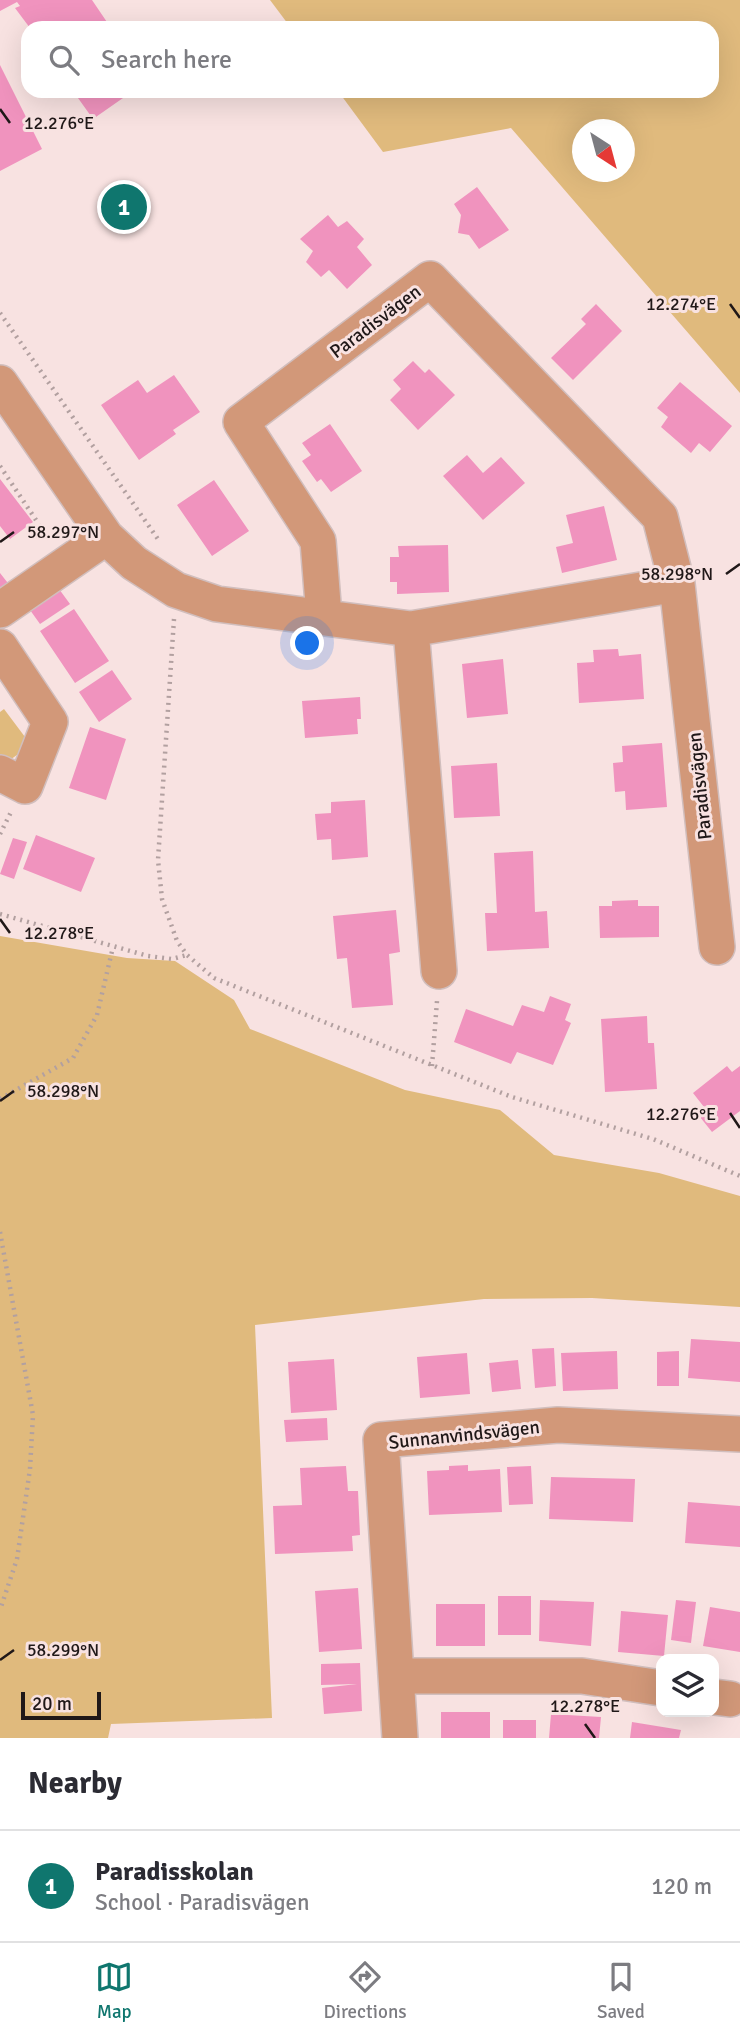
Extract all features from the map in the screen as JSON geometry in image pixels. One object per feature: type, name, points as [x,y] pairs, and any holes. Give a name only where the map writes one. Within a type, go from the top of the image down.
[{"type":"street","name":"Paradisvägen","points":[[324,616],[317,541],[241,422],[430,279],[660,517],[677,584],[717,947]]},
{"type":"street","points":[[0,383],[106,537],[134,563],[176,590],[217,604],[411,629],[677,584]]},
{"type":"street","points":[[0,610],[106,537]]},
{"type":"street","points":[[411,629],[439,971]]},
{"type":"street","points":[[0,647],[50,722],[24,786],[0,773]]},
{"type":"street","name":"Sunnanvindsvägen","points":[[400,1738],[381,1440],[558,1425],[740,1434]]},
{"type":"street","points":[[396,1676],[582,1676],[656,1687]]},
{"type":"path","points":[[0,313],[175,564],[176,590],[158,860],[162,899],[168,920],[177,941],[187,955],[214,978],[432,1066],[512,1097],[653,1139],[740,1176]]},
{"type":"path","points":[[0,466],[19,491],[65,565]]},
{"type":"path","points":[[0,914],[148,956],[172,958],[187,955]]},
{"type":"path","points":[[0,1100],[73,1058],[97,1015],[113,947]]},
{"type":"path","points":[[432,1066],[439,971]]},
{"type":"path","points":[[0,1232],[33,1415],[30,1469],[17,1559],[0,1610]]},
{"type":"shaded area","points":[[270,0],[740,0],[740,393],[511,128],[383,152],[343,98],[719,98],[719,21],[286,21]]},
{"type":"shaded area","points":[[4,709],[31,745],[0,767],[0,712]]},
{"type":"shaded area","points":[[0,936],[127,958],[175,961],[234,1000],[250,1029],[405,1090],[500,1110],[554,1155],[659,1173],[740,1196],[740,1307],[592,1298],[484,1299],[255,1325],[272,1718],[111,1724],[108,1738],[0,1738]]},
{"type":"building","points":[[0,0],[92,0],[106,21],[25,21],[15,8],[20,6],[17,2],[0,11]]},
{"type":"building","points":[[0,65],[42,149],[0,171]]},
{"type":"building","points":[[78,98],[123,98],[93,119]]},
{"type":"building","points":[[477,187],[509,230],[479,249],[469,235],[458,233],[461,215],[454,204]]},
{"type":"building","points":[[328,215],[338,227],[347,221],[364,239],[357,247],[372,265],[347,289],[329,270],[321,277],[306,262],[313,251],[300,239]]},
{"type":"building","points":[[596,304],[622,331],[573,380],[551,358],[586,324],[581,319]]},
{"type":"building","points":[[413,361],[425,373],[429,369],[455,395],[418,430],[390,400],[401,389],[393,380]]},
{"type":"building","points":[[174,375],[200,412],[173,430],[176,434],[139,460],[101,405],[138,380],[147,393]]},
{"type":"building","points":[[680,382],[732,426],[710,452],[699,443],[691,453],[661,427],[668,417],[657,408]]},
{"type":"building","points":[[330,424],[362,471],[331,492],[321,479],[317,482],[302,461],[311,455],[302,443]]},
{"type":"building","points":[[467,455],[483,473],[501,457],[525,483],[483,520],[443,476]]},
{"type":"building","points":[[0,479],[33,522],[10,539],[0,526]]},
{"type":"building","points":[[214,480],[249,531],[212,556],[177,505]]},
{"type":"building","points":[[604,506],[617,560],[562,573],[556,547],[573,543],[566,515]]},
{"type":"building","points":[[448,545],[449,592],[397,594],[397,582],[390,582],[390,557],[399,557],[398,546]]},
{"type":"building","points":[[0,573],[11,587],[0,596]]},
{"type":"building","points":[[59,589],[70,604],[40,624],[30,610]]},
{"type":"building","points":[[74,609],[109,661],[75,683],[40,631]]},
{"type":"building","points":[[618,649],[619,656],[641,654],[644,699],[579,703],[577,663],[594,662],[593,650]]},
{"type":"building","points":[[503,659],[508,714],[467,718],[462,664]]},
{"type":"building","points":[[112,670],[132,699],[99,722],[79,692]]},
{"type":"building","points":[[360,697],[361,719],[357,719],[358,734],[305,738],[302,701]]},
{"type":"building","points":[[90,727],[126,739],[106,800],[69,788]]},
{"type":"building","points":[[662,743],[667,807],[626,810],[625,791],[615,792],[613,763],[623,762],[622,746]]},
{"type":"building","points":[[497,763],[500,816],[454,818],[451,766]]},
{"type":"building","points":[[365,800],[368,857],[332,860],[331,839],[317,840],[315,814],[331,813],[331,802]]},
{"type":"building","points":[[36,835],[95,858],[81,892],[23,869]]},
{"type":"building","points":[[13,838],[27,842],[14,879],[0,874]]},
{"type":"building","points":[[533,851],[535,912],[547,911],[549,948],[487,951],[485,913],[497,913],[494,853]]},
{"type":"building","points":[[638,900],[638,906],[659,906],[659,937],[600,938],[599,906],[612,906],[612,901]]},
{"type":"building","points":[[396,910],[400,952],[389,954],[393,1005],[352,1008],[347,958],[337,959],[333,916]]},
{"type":"building","points":[[550,996],[571,1004],[565,1020],[571,1023],[553,1065],[517,1052],[511,1064],[454,1042],[466,1009],[513,1026],[522,1005],[544,1012]]},
{"type":"building","points":[[647,1016],[648,1043],[654,1043],[657,1089],[605,1092],[601,1019]]},
{"type":"building","points":[[727,1066],[732,1072],[740,1066],[740,1111],[712,1132],[696,1112],[704,1107],[693,1093]]},
{"type":"building","points":[[691,1339],[740,1342],[740,1382],[688,1378]]},
{"type":"building","points":[[554,1348],[556,1386],[535,1388],[532,1349]]},
{"type":"building","points":[[617,1351],[618,1389],[563,1391],[561,1353]]},
{"type":"building","points":[[679,1351],[679,1386],[657,1386],[657,1352]]},
{"type":"building","points":[[467,1353],[470,1394],[420,1398],[417,1357]]},
{"type":"building","points":[[334,1359],[337,1410],[291,1413],[288,1362]]},
{"type":"building","points":[[518,1360],[521,1389],[492,1392],[489,1363]]},
{"type":"building","points":[[327,1418],[328,1440],[286,1442],[284,1420]]},
{"type":"building","points":[[468,1465],[468,1471],[500,1469],[502,1512],[429,1515],[427,1471],[449,1470],[449,1466]]},
{"type":"building","points":[[346,1466],[348,1491],[358,1491],[360,1535],[352,1536],[353,1551],[275,1554],[273,1506],[302,1505],[300,1468]]},
{"type":"building","points":[[531,1466],[533,1504],[509,1505],[507,1467]]},
{"type":"building","points":[[551,1477],[635,1479],[633,1522],[549,1519]]},
{"type":"building","points":[[688,1502],[740,1506],[740,1547],[685,1543]]},
{"type":"building","points":[[358,1588],[362,1649],[319,1652],[315,1591]]},
{"type":"building","points":[[498,1596],[531,1596],[531,1635],[498,1635]]},
{"type":"building","points":[[540,1600],[594,1602],[591,1646],[539,1641]]},
{"type":"building","points":[[676,1600],[696,1602],[691,1643],[671,1640]]},
{"type":"building","points":[[436,1604],[485,1604],[485,1646],[436,1646]]},
{"type":"building","points":[[710,1607],[740,1612],[740,1652],[703,1646]]},
{"type":"building","points":[[621,1611],[668,1615],[664,1654],[618,1652]]},
{"type":"building","points":[[360,1663],[362,1711],[324,1714],[322,1688],[357,1684],[321,1685],[321,1664]]},
{"type":"building","points":[[441,1712],[490,1712],[490,1738],[441,1738]]},
{"type":"building","points":[[551,1714],[601,1717],[599,1738],[549,1738]]},
{"type":"building","points":[[503,1720],[536,1720],[536,1738],[503,1738]]},
{"type":"building","points":[[632,1722],[681,1730],[679,1738],[630,1738]]},
{"type":"place","name":"Paradisskolan","points":[[124,207]]}]
